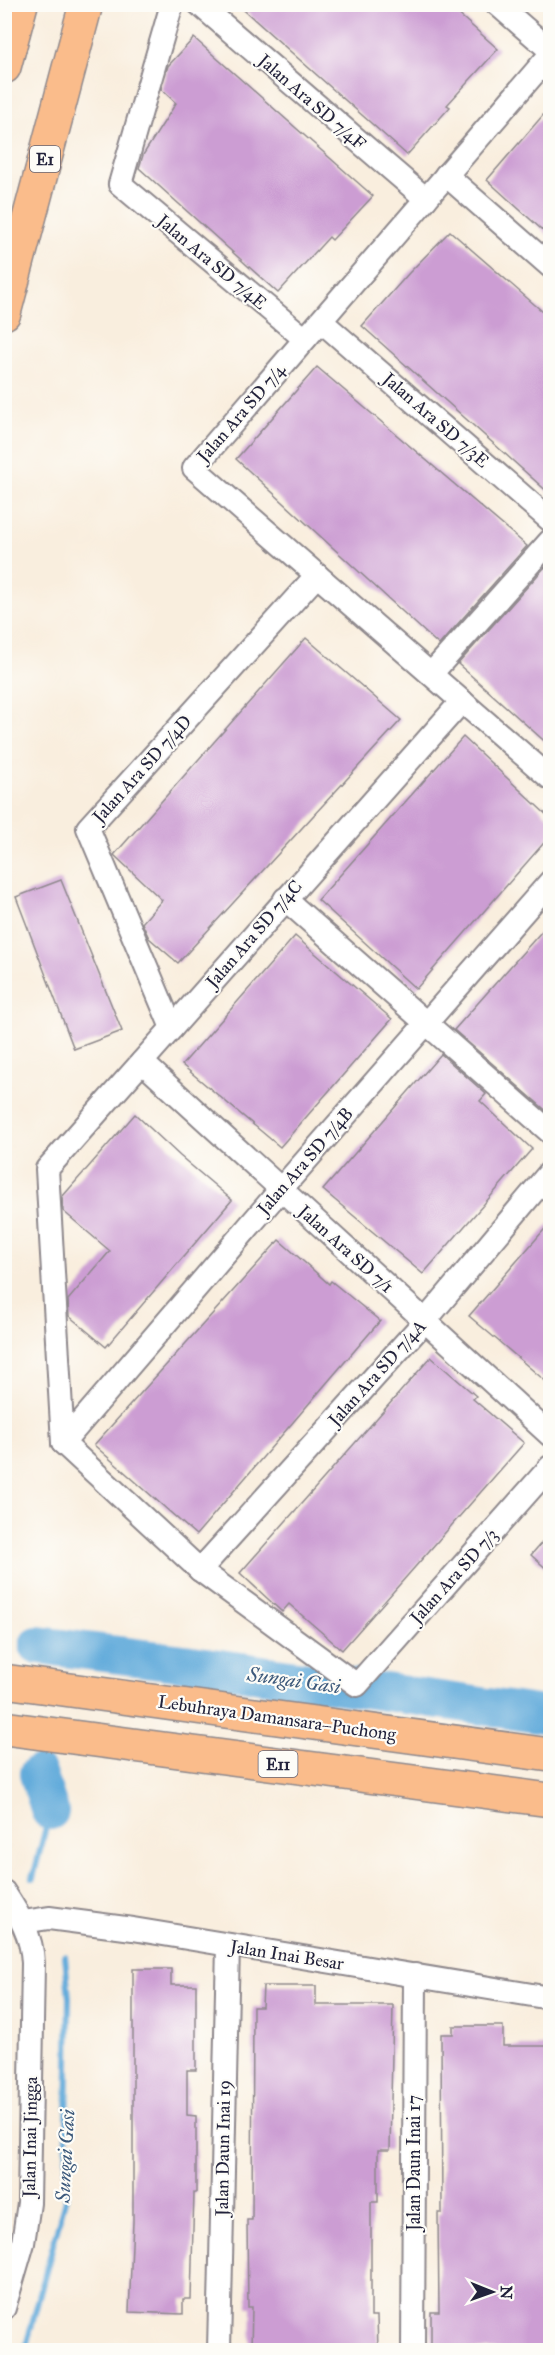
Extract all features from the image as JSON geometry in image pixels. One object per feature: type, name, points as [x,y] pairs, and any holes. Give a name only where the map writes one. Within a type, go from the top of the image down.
[{"type":"highway","points":[[4,67],[21,4]]},
{"type":"highway","name":"E1","points":[[4,313],[86,4]]},
{"type":"highway","name":"Lebuhraya Damansara–Puchong","points":[[4,1681],[550,1755]]},
{"type":"highway","name":"E11","points":[[4,1728],[550,1800]]},
{"type":"street","name":"Jalan Ara SD 7/4E","points":[[172,4],[120,184],[305,339]]},
{"type":"street","name":"Jalan Ara SD 7/4F","points":[[199,4],[426,199]]},
{"type":"street","points":[[497,4],[550,50]]},
{"type":"street","name":"Jalan Ara SD 7/4","points":[[550,54],[194,468],[550,778]]},
{"type":"street","points":[[446,175],[550,266]]},
{"type":"street","name":"Jalan Ara SD 7/3E","points":[[321,321],[550,520]]},
{"type":"street","points":[[431,674],[550,541]]},
{"type":"street","name":"Jalan Ara SD 7/4D","points":[[172,1028],[88,828],[317,575]]},
{"type":"street","name":"Jalan Ara SD 7/4C","points":[[63,1443],[47,1169],[462,701]]},
{"type":"street","name":"Jalan Ara SD 7/4B","points":[[63,1443],[280,1189],[550,882]]},
{"type":"street","points":[[285,899],[550,1132]]},
{"type":"street","name":"Jalan Ara SD 7/1","points":[[142,1062],[550,1435]]},
{"type":"street","name":"Jalan Ara SD 7/4A","points":[[200,1570],[425,1321],[550,1172]]},
{"type":"street","points":[[63,1443],[200,1570]]},
{"type":"street","name":"Jalan Ara SD 7/3","points":[[200,1570],[357,1685],[550,1467]]},
{"type":"street","name":"Jalan Inai Jingga","points":[[4,1892],[23,1922],[31,1942],[33,1962],[29,2203],[23,2243],[4,2308]]},
{"type":"street","name":"Jalan Inai Besar","points":[[23,1922],[50,1918],[133,1929],[550,1998]]},
{"type":"street","name":"Jalan Daun Inai 19","points":[[219,2350],[228,1946]]},
{"type":"street","name":"Jalan Daun Inai 17","points":[[413,2350],[415,1975]]},
{"type":"building","points":[[237,4],[447,4],[498,49],[447,105],[450,107],[407,155]]},
{"type":"building","points":[[194,38],[373,196],[332,240],[329,237],[278,293],[139,168],[143,155],[176,103],[161,89],[168,66]]},
{"type":"building","points":[[550,107],[550,237],[487,180]]},
{"type":"building","points":[[450,231],[550,318],[550,494],[362,326]]},
{"type":"building","points":[[317,367],[527,546],[439,645],[236,459]]},
{"type":"building","points":[[545,567],[550,572],[550,746],[458,664]]},
{"type":"building","points":[[306,638],[401,720],[178,963],[149,938],[142,923],[162,900],[114,855]]},
{"type":"building","points":[[463,737],[550,818],[550,836],[416,989],[318,900]]},
{"type":"building","points":[[61,880],[122,1031],[74,1049],[16,897]]},
{"type":"building","points":[[550,922],[550,1114],[454,1030]]},
{"type":"building","points":[[295,936],[392,1019],[280,1147],[182,1065]]},
{"type":"building","points":[[441,1054],[486,1094],[480,1101],[532,1149],[423,1274],[323,1190]]},
{"type":"building","points":[[135,1114],[232,1200],[106,1347],[69,1316],[68,1300],[110,1251],[63,1211],[62,1197]]},
{"type":"building","points":[[550,1223],[550,1385],[469,1316]]},
{"type":"building","points":[[279,1240],[329,1284],[331,1281],[380,1321],[196,1535],[94,1445]]},
{"type":"building","points":[[431,1357],[476,1396],[473,1399],[524,1443],[342,1650],[289,1604],[282,1612],[240,1573]]},
{"type":"building","points":[[550,1533],[550,1572],[531,1555]]},
{"type":"building","points":[[133,1969],[171,1969],[171,1985],[196,1985],[196,2070],[187,2070],[187,2115],[196,2116],[196,2193],[194,2193],[191,2299],[183,2299],[183,2314],[129,2312],[133,2222]]},
{"type":"building","points":[[263,1986],[316,1986],[316,2005],[393,2005],[390,2150],[378,2150],[378,2202],[371,2202],[371,2316],[377,2316],[378,2350],[251,2350],[252,2307],[248,2307],[247,2220],[252,2220],[253,2007],[262,2007]]},
{"type":"building","points":[[453,2026],[503,2026],[503,2046],[550,2046],[550,2350],[431,2350],[431,2312],[439,2312],[438,2213],[442,2213],[441,2034],[453,2034]]},
{"type":"waterway","name":"Sungai Gasi","points":[[38,1645],[192,1664],[550,1716]]},
{"type":"waterway","name":"Sungai Gasi","points":[[38,1774],[50,1811]]},
{"type":"waterway","name":"Sungai Gasi","points":[[33,1878],[50,1811]]},
{"type":"waterway","name":"Sungai Gasi","points":[[25,2350],[66,2196],[69,1998],[65,1956]]}]
